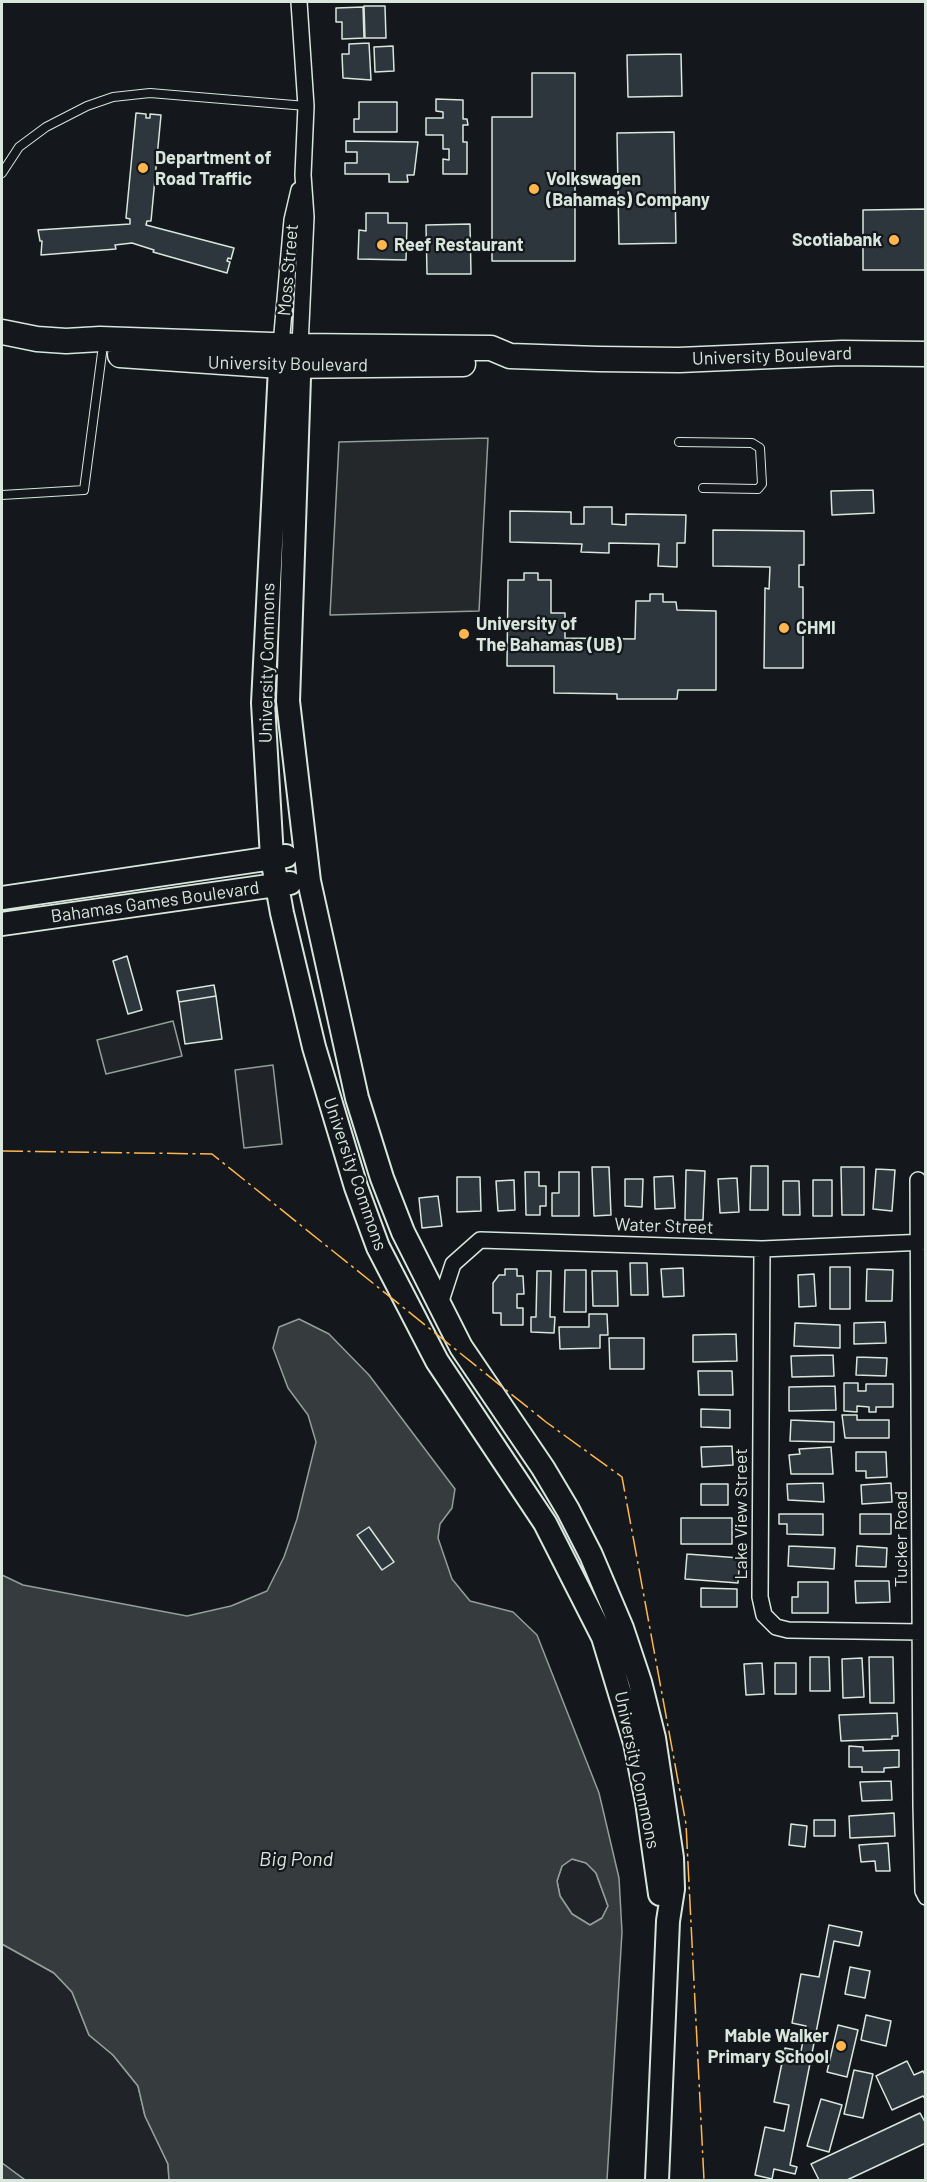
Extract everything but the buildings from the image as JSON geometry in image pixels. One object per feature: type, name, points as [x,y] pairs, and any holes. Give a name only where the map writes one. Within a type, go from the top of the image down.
[{"type":"main road","name":"University Boulevard","points":[[2,332],[37,339],[66,341],[100,339],[290,356],[494,363],[510,356],[679,360],[786,354],[926,354]]},
{"type":"main road","name":"University Boulevard","points":[[66,341],[102,354],[162,360],[290,356]]},
{"type":"main road","name":"University Commons","points":[[290,356],[288,701],[309,881],[360,1108],[382,1178],[403,1232],[461,1347],[543,1467],[591,1555],[622,1628],[654,1738],[665,1797],[673,1889],[668,1921],[657,2181]]},
{"type":"main road","name":"University Commons","points":[[290,356],[263,703],[272,858],[329,1102],[378,1247],[437,1360],[545,1523],[603,1636],[635,1743],[647,1802],[658,1888],[668,1921]]},
{"type":"main road","name":"Bahamas Games Boulevard","points":[[2,898],[306,854]]},
{"type":"main road","name":"Bahamas Games Boulevard","points":[[2,924],[309,881]]},
{"type":"street","name":"Moss Street","points":[[290,356],[292,220],[303,175],[306,106],[299,2]]},
{"type":"street","name":"Tucker Road","points":[[918,1180],[922,1243],[921,1632],[923,1891],[926,1898]]},
{"type":"street","name":"Water Street","points":[[440,1304],[453,1264],[480,1240],[762,1249],[922,1243]]},
{"type":"street","name":"Lake View Street","points":[[762,1249],[760,1596],[764,1615],[776,1627],[788,1630],[921,1632]]},
{"type":"lane","points":[[2,173],[19,147],[46,127],[87,106],[113,97],[150,93],[306,106]]},
{"type":"lane","points":[[2,495],[84,489],[102,354]]},
{"type":"lane","points":[[679,442],[752,443],[760,448],[762,484],[758,489],[703,488]]},
{"type":"shaded area","points":[[488,438],[479,611],[330,615],[339,442]]},
{"type":"shaded area","points":[[173,1021],[182,1056],[106,1074],[97,1040]]},
{"type":"shaded area","points":[[273,1065],[282,1144],[244,1148],[235,1070]]},
{"type":"shaded area","points":[[572,1859],[587,1863],[596,1873],[608,1906],[602,1918],[590,1925],[572,1914],[560,1896],[557,1881],[562,1866]]},
{"type":"shaded area","points":[[2,1944],[54,1973],[72,1992],[89,2035],[113,2055],[138,2086],[145,2116],[168,2164],[169,2180],[25,2180],[2,2163]]},
{"type":"water","name":"Big Pond","points":[[299,1319],[329,1334],[369,1375],[455,1489],[452,1508],[440,1524],[438,1538],[452,1579],[470,1601],[513,1612],[537,1635],[599,1793],[619,1878],[622,1932],[607,2180],[169,2180],[168,2164],[145,2116],[138,2086],[113,2055],[89,2035],[72,1992],[54,1973],[2,1944],[2,1575],[23,1585],[187,1616],[231,1606],[267,1591],[284,1557],[297,1519],[316,1442],[308,1415],[288,1388],[273,1348],[279,1327]],"holes":[[[572,1859],[586,1863],[596,1873],[608,1906],[602,1918],[590,1925],[572,1914],[560,1896],[557,1881],[562,1866]]]},
{"type":"water","points":[[2,2163],[25,2180],[2,2180]]},
{"type":"power","points":[[2,1151],[212,1154],[546,1422],[622,1477],[686,1824],[704,2180]]},
{"type":"place","name":"Department of Road Traffic","points":[[143,168]]},
{"type":"place","name":"Volkswagen (Bahamas) Company","points":[[534,189]]},
{"type":"place","name":"Scotiabank","points":[[894,240]]},
{"type":"place","name":"Reef Restaurant","points":[[382,245]]},
{"type":"place","name":"CHMI","points":[[784,628]]},
{"type":"place","name":"University of The Bahamas (UB)","points":[[464,634]]},
{"type":"place","name":"Mable Walker Primary School","points":[[841,2046]]}]
